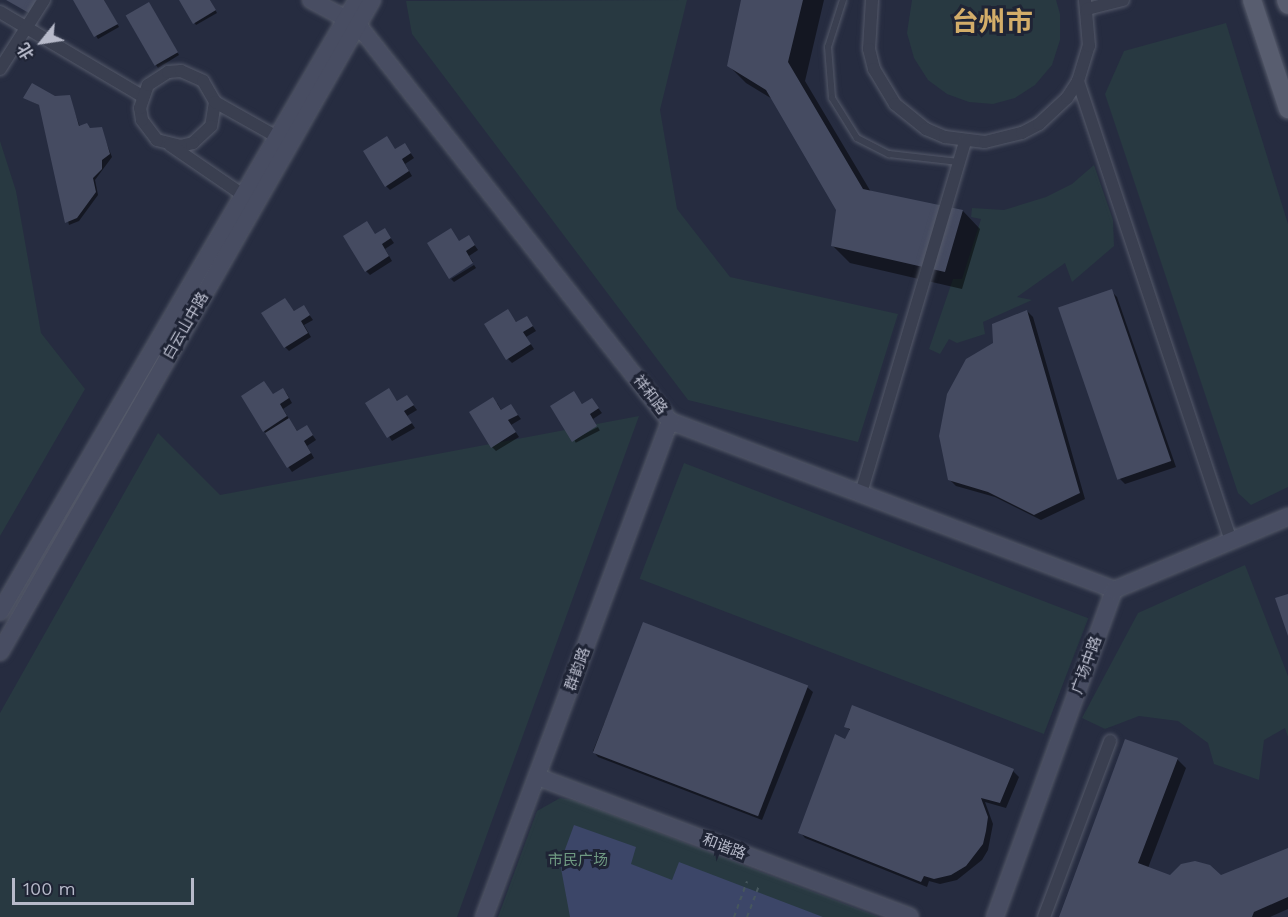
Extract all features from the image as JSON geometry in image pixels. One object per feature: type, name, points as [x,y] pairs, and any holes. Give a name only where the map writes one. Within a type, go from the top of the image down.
[{"type":"main road","points":[[1252,0],[1288,109]]},
{"type":"main road","points":[[1286,0],[1288,5]]},
{"type":"street","points":[[0,69],[44,0]]},
{"type":"street","points":[[311,0],[352,21]]},
{"type":"street","name":"白云山中路","points":[[0,652],[352,21],[357,0]]},
{"type":"street","name":"白云山中路","points":[[0,612],[277,137],[352,21],[372,0]]},
{"type":"street","points":[[872,0],[869,49],[883,87],[918,123],[945,137],[965,141],[1004,139],[1039,124],[1054,112],[1078,81],[1089,46],[1086,5],[1124,0]]},
{"type":"street","points":[[0,12],[142,96]]},
{"type":"street","name":"祥和路","points":[[352,21],[670,421],[1114,590]]},
{"type":"street","points":[[169,145],[181,146],[203,136],[215,114],[215,102],[203,81],[181,71],[157,77],[142,96],[140,108],[148,131],[243,195]]},
{"type":"street","points":[[1078,81],[1231,541]]},
{"type":"street","points":[[215,102],[277,137]]},
{"type":"street","points":[[861,493],[965,141]]},
{"type":"street","name":"群韵路","points":[[484,917],[670,421]]},
{"type":"street","points":[[1114,590],[1288,517]]},
{"type":"street","name":"广场中路","points":[[995,917],[1114,590]]},
{"type":"street","points":[[1044,917],[1110,741]]},
{"type":"street","name":"和谐路","points":[[538,777],[910,917]]},
{"type":"lane","points":[[843,0],[828,47],[832,98],[857,138],[889,154],[960,162]]},
{"type":"path","points":[[734,917],[747,883]]},
{"type":"path","points":[[747,917],[758,887]]},
{"type":"green space","points":[[687,0],[660,110],[677,209],[730,277],[898,314],[858,442],[688,400],[412,34],[406,1]]},
{"type":"green space","points":[[912,0],[1056,0],[1060,14],[1060,40],[1052,65],[1035,85],[1015,98],[993,104],[969,102],[947,94],[928,80],[914,58],[907,33]]},
{"type":"green space","points":[[1226,23],[1288,224],[1288,487],[1251,505],[1238,493],[1105,94],[1124,51]]},
{"type":"green space","points":[[0,141],[16,191],[41,333],[85,389],[0,536]]},
{"type":"green space","points":[[1094,165],[1113,220],[1114,246],[1072,282],[1065,263],[1017,297],[1032,300],[983,322],[985,334],[957,343],[949,339],[940,354],[929,349],[953,279],[962,279],[981,219],[971,217],[972,208],[1004,210],[1046,197],[1072,184]]},
{"type":"green space","points":[[639,416],[457,917],[0,917],[0,713],[158,433],[220,495]]},
{"type":"green space","points":[[684,463],[1088,618],[1044,734],[640,579]]},
{"type":"green space","points":[[1245,565],[1288,676],[1288,737],[1285,728],[1264,740],[1259,780],[1214,764],[1208,743],[1178,721],[1139,716],[1105,729],[1082,718],[1138,613]]},
{"type":"green space","name":"市民广场","points":[[560,798],[573,800],[879,917],[498,917],[537,811]]},
{"type":"water","points":[[574,825],[636,847],[631,864],[672,880],[679,862],[823,917],[570,917],[560,863]]},
{"type":"building","points":[[6,0],[36,0],[29,13]]},
{"type":"building","points":[[73,0],[104,0],[118,24],[94,37]]},
{"type":"building","points":[[179,0],[210,0],[216,10],[193,24]]},
{"type":"building","points":[[741,0],[803,0],[788,62],[863,189],[963,210],[945,272],[831,246],[836,210],[766,90],[727,66]]},
{"type":"building","points":[[149,2],[178,52],[155,66],[126,16]]},
{"type":"building","points":[[32,83],[55,96],[70,95],[79,126],[87,123],[90,128],[102,127],[110,154],[102,160],[102,169],[93,178],[96,192],[77,218],[65,223],[39,105],[23,98]]},
{"type":"building","points":[[387,136],[395,149],[405,143],[411,153],[402,159],[409,171],[385,187],[363,151]]},
{"type":"building","points":[[367,221],[375,234],[385,228],[391,238],[382,244],[389,256],[365,272],[343,236]]},
{"type":"building","points":[[451,228],[459,241],[469,235],[475,245],[466,251],[473,263],[449,279],[427,243]]},
{"type":"building","points":[[1112,289],[1171,461],[1117,480],[1058,308]]},
{"type":"building","points":[[285,298],[294,311],[304,305],[310,315],[301,321],[308,333],[284,348],[261,313]]},
{"type":"building","points":[[508,309],[516,322],[527,316],[533,326],[523,332],[531,344],[506,360],[484,324]]},
{"type":"building","points":[[1027,310],[1080,493],[1034,515],[988,492],[948,480],[939,436],[947,394],[966,359],[993,343],[992,324]]},
{"type":"building","points":[[264,381],[273,394],[283,388],[289,398],[280,404],[287,416],[263,432],[241,396]]},
{"type":"building","points":[[389,388],[397,401],[407,395],[414,405],[404,411],[412,423],[387,438],[365,403]]},
{"type":"building","points":[[574,391],[582,404],[592,398],[599,408],[590,414],[597,426],[572,442],[550,406]]},
{"type":"building","points":[[493,397],[501,410],[511,404],[518,415],[508,420],[516,432],[491,448],[469,412]]},
{"type":"building","points":[[289,418],[297,431],[307,425],[313,435],[304,441],[311,453],[287,468],[265,433]]},
{"type":"building","points":[[1288,594],[1288,636],[1275,598]]},
{"type":"building","points":[[643,622],[808,685],[758,816],[593,753]]},
{"type":"building","points":[[852,705],[1014,769],[1000,803],[981,798],[988,817],[986,831],[983,844],[966,866],[951,875],[934,879],[924,876],[921,882],[798,833],[835,734],[845,739],[850,729],[844,727]]},
{"type":"building","points":[[1125,739],[1178,758],[1138,863],[1170,875],[1181,864],[1195,861],[1210,865],[1221,875],[1288,848],[1288,897],[1254,912],[1252,917],[1059,917]]},
{"type":"district","name":"台州市","points":[[992,23]]}]
